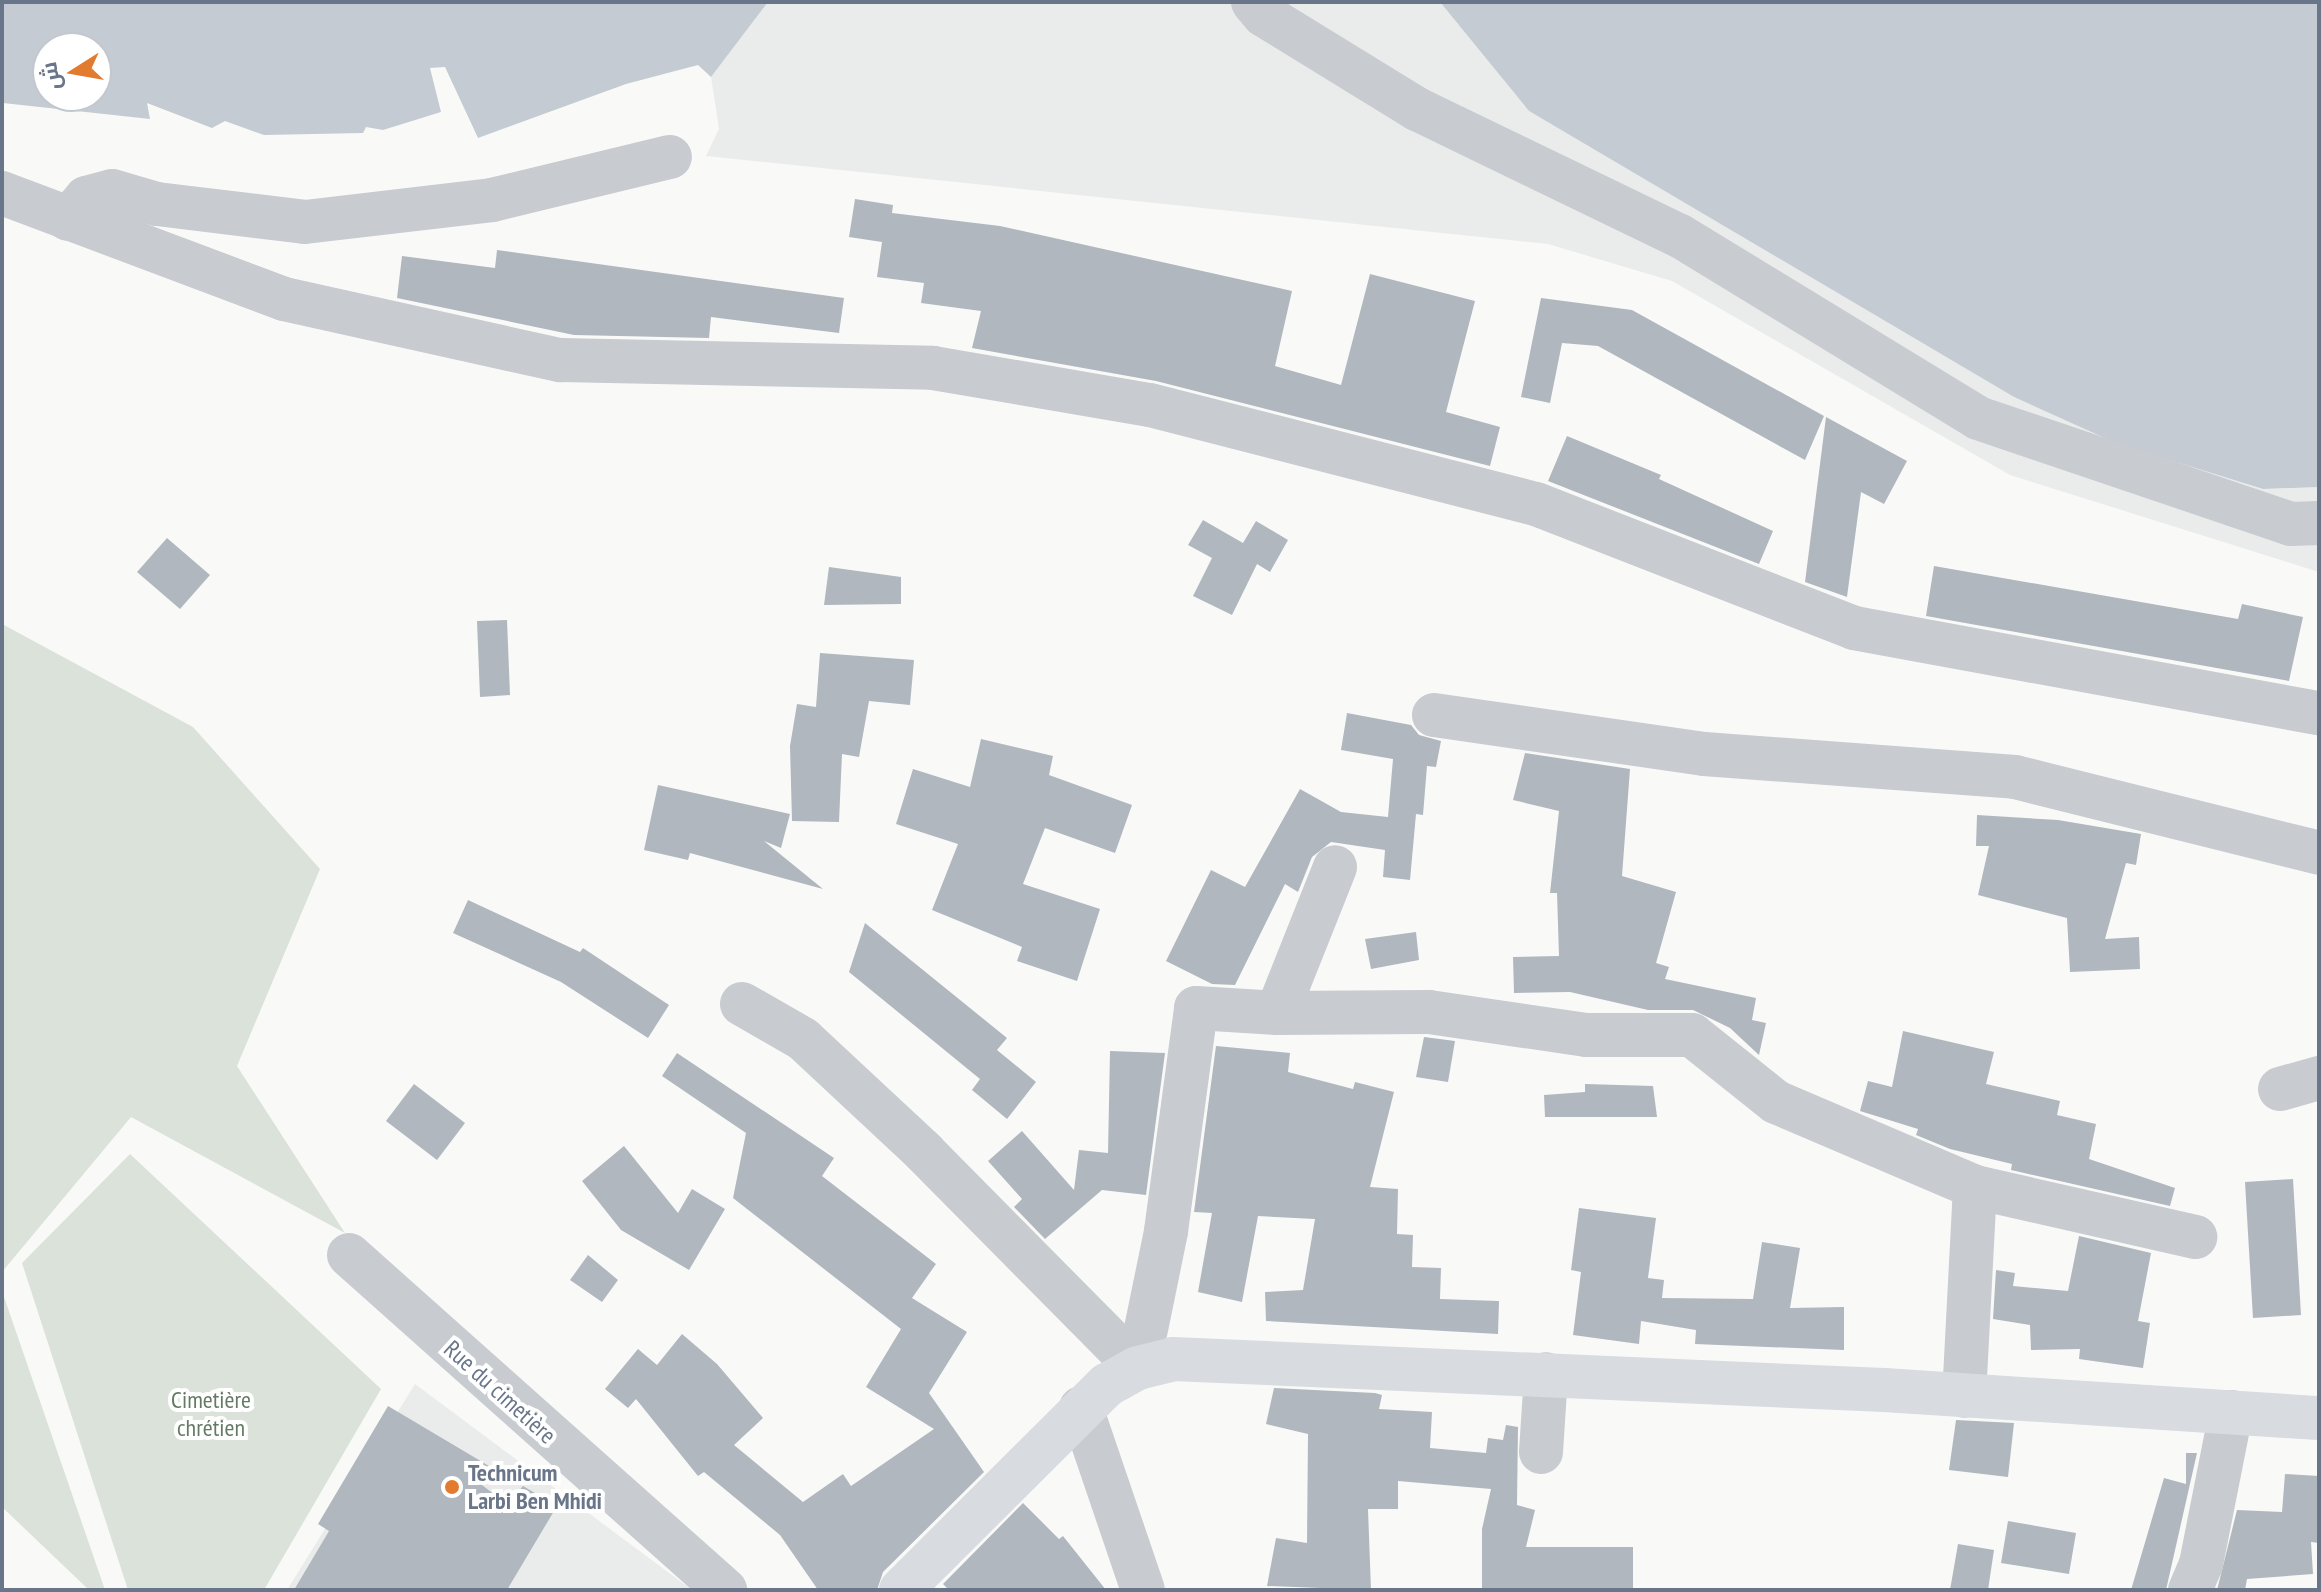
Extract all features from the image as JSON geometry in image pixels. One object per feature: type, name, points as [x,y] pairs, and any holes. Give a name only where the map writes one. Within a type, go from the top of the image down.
[{"type":"main road","points":[[901,1590],[1107,1385],[1138,1368],[1207,1357],[1964,1396],[2319,1418]]},
{"type":"street","points":[[1253,2],[1264,15],[1417,109],[1680,236],[1978,418],[2291,524],[2319,523]]},
{"type":"street","points":[[68,219],[86,198],[112,191],[157,204],[305,222],[492,200],[670,157]]},
{"type":"street","points":[[2,193],[284,299],[560,360],[933,368],[1150,405],[1412,468],[1536,504],[1854,628],[2319,713]]},
{"type":"street","points":[[1434,715],[1704,754],[2015,777],[2319,853]]},
{"type":"street","points":[[1277,1013],[1335,867]]},
{"type":"street","points":[[742,1004],[803,1039],[924,1152],[1138,1368]]},
{"type":"street","points":[[1138,1368],[1166,1231],[1196,1008],[1277,1013],[1429,1012],[1586,1035],[1692,1035],[1776,1102],[1975,1187],[2195,1237]]},
{"type":"street","points":[[1964,1396],[1975,1187]]},
{"type":"street","name":"Rue du cimetière","points":[[349,1255],[725,1590]]},
{"type":"street","points":[[1541,1452],[1546,1374]]},
{"type":"street","points":[[1081,1408],[1143,1590]]},
{"type":"street","points":[[2190,1590],[2201,1564],[2231,1412]]},
{"type":"shaded area","points":[[2,2],[768,2],[711,77],[698,65],[626,84],[478,138],[445,67],[430,68],[441,112],[383,130],[366,127],[363,133],[264,135],[225,121],[212,128],[147,103],[150,119],[86,112],[112,112],[112,32],[32,32],[32,106],[3,103]]},
{"type":"shaded area","points":[[768,2],[1440,2],[1529,111],[2014,397],[2118,444],[2263,489],[2319,487],[2319,572],[2010,475],[1672,281],[1548,244],[706,156],[719,129],[711,77]]},
{"type":"shaded area","points":[[1440,2],[2319,2],[2319,487],[2263,489],[2118,444],[2014,397],[1529,111]]},
{"type":"shaded area","name":"Technicum Larbi Ben Mhidi","points":[[415,1384],[692,1590],[287,1590]]},
{"type":"green space","points":[[2,624],[193,727],[320,869],[237,1066],[345,1233],[131,1117],[2,1272]]},
{"type":"green space","name":"Cimetière chrétien","points":[[130,1154],[381,1389],[264,1590],[128,1590],[22,1263]]},
{"type":"green space","points":[[2,1291],[105,1590],[89,1590],[2,1507]]},
{"type":"building","points":[[855,199],[893,205],[892,213],[1000,226],[1292,291],[1275,366],[1341,385],[1370,274],[1475,301],[1446,412],[1500,427],[1490,466],[1156,381],[972,348],[981,311],[921,303],[924,283],[877,277],[882,242],[849,237]]},
{"type":"building","points":[[497,250],[844,298],[839,333],[711,317],[709,338],[574,335],[397,298],[402,256],[495,268]]},
{"type":"building","points":[[1541,298],[1632,310],[1824,416],[1805,460],[1598,346],[1562,343],[1550,403],[1521,397]]},
{"type":"building","points":[[1826,417],[1907,461],[1884,504],[1861,492],[1847,597],[1805,582]]},
{"type":"building","points":[[1567,436],[1661,475],[1659,479],[1773,531],[1759,564],[1548,481]]},
{"type":"building","points":[[1203,520],[1243,543],[1256,521],[1288,540],[1270,572],[1257,564],[1232,615],[1193,596],[1212,558],[1188,545]]},
{"type":"building","points":[[167,538],[210,575],[180,609],[137,572]]},
{"type":"building","points":[[1934,566],[2238,619],[2242,604],[2303,617],[2289,681],[1926,616]]},
{"type":"building","points":[[829,567],[901,577],[901,604],[824,605]]},
{"type":"building","points":[[507,620],[510,695],[480,697],[477,621]]},
{"type":"building","points":[[820,653],[914,660],[910,705],[869,701],[859,757],[842,754],[839,822],[792,821],[790,746],[797,704],[816,707]]},
{"type":"building","points":[[1347,713],[1411,725],[1419,735],[1441,741],[1436,767],[1427,766],[1423,815],[1416,814],[1410,880],[1383,877],[1385,850],[1331,842],[1312,857],[1298,892],[1285,884],[1235,985],[1212,984],[1166,961],[1211,870],[1245,887],[1300,789],[1341,812],[1388,817],[1393,759],[1341,750]]},
{"type":"building","points":[[981,739],[1053,756],[1049,775],[1132,805],[1115,853],[1045,828],[1023,884],[1100,909],[1077,981],[1017,961],[1022,947],[932,910],[958,844],[896,824],[913,769],[970,787]]},
{"type":"building","points":[[1525,753],[1630,769],[1622,876],[1676,892],[1656,963],[1669,967],[1665,979],[1756,998],[1752,1020],[1766,1023],[1759,1055],[1730,1028],[1693,1010],[1648,1010],[1570,992],[1514,993],[1513,957],[1559,956],[1557,893],[1550,893],[1559,811],[1513,800]]},
{"type":"building","points":[[658,785],[790,814],[781,848],[764,841],[823,889],[690,853],[688,860],[644,850]]},
{"type":"building","points":[[1977,815],[2058,820],[2141,834],[2136,865],[2126,863],[2105,939],[2139,937],[2140,969],[2070,972],[2067,918],[1978,895],[1989,846],[1976,846]]},
{"type":"building","points":[[468,900],[580,952],[583,948],[669,1005],[648,1038],[561,982],[453,933]]},
{"type":"building","points":[[865,923],[1007,1038],[997,1050],[1036,1082],[1007,1119],[972,1090],[980,1079],[849,972]]},
{"type":"building","points":[[1416,932],[1419,960],[1371,969],[1365,939]]},
{"type":"building","points":[[1903,1031],[1994,1052],[1986,1084],[2060,1101],[2057,1115],[2096,1124],[2089,1159],[2175,1188],[2170,1206],[2011,1170],[2012,1164],[1950,1149],[1916,1135],[1918,1129],[1860,1111],[1868,1081],[1892,1087]]},
{"type":"building","points":[[1424,1037],[1455,1041],[1448,1082],[1416,1077]]},
{"type":"building","points":[[1216,1046],[1290,1053],[1288,1072],[1353,1089],[1355,1082],[1394,1092],[1370,1187],[1398,1189],[1397,1234],[1413,1235],[1412,1267],[1441,1268],[1440,1299],[1499,1301],[1498,1334],[1266,1321],[1265,1292],[1303,1290],[1315,1219],[1258,1216],[1242,1302],[1198,1292],[1212,1213],[1194,1212]]},
{"type":"building","points":[[1110,1051],[1165,1053],[1146,1195],[1102,1190],[1045,1239],[1014,1207],[1022,1199],[988,1161],[1022,1131],[1074,1190],[1079,1150],[1108,1153]]},
{"type":"building","points":[[677,1053],[834,1158],[822,1176],[936,1264],[912,1298],[967,1332],[929,1393],[984,1472],[883,1572],[877,1590],[818,1590],[780,1535],[704,1472],[698,1476],[636,1399],[628,1408],[605,1389],[638,1349],[657,1365],[682,1334],[717,1364],[763,1418],[734,1445],[803,1502],[843,1474],[851,1486],[934,1429],[866,1387],[901,1329],[733,1198],[746,1133],[662,1076]]},
{"type":"building","points":[[414,1084],[465,1123],[437,1160],[386,1121]]},
{"type":"building","points":[[1585,1084],[1653,1086],[1657,1117],[1545,1117],[1544,1095],[1585,1092]]},
{"type":"building","points":[[624,1146],[678,1213],[692,1189],[725,1209],[689,1270],[621,1230],[582,1181]]},
{"type":"building","points":[[2293,1179],[2301,1315],[2253,1318],[2245,1182]]},
{"type":"building","points":[[1579,1208],[1656,1218],[1648,1278],[1664,1280],[1662,1298],[1753,1299],[1762,1242],[1800,1248],[1790,1308],[1844,1307],[1844,1350],[1695,1344],[1696,1330],[1641,1321],[1639,1344],[1573,1335],[1581,1272],[1571,1270]]},
{"type":"building","points":[[2079,1236],[2151,1253],[2138,1321],[2150,1323],[2143,1368],[2079,1359],[2080,1349],[2031,1350],[2030,1325],[1993,1319],[1996,1270],[2015,1273],[2013,1286],[2068,1291]]},
{"type":"building","points":[[588,1255],[618,1280],[602,1302],[570,1280]]},
{"type":"building","points":[[1274,1388],[1375,1393],[1382,1395],[1379,1409],[1432,1412],[1430,1448],[1486,1453],[1488,1438],[1503,1440],[1506,1425],[1518,1427],[1517,1505],[1535,1510],[1526,1547],[1633,1547],[1633,1590],[1482,1590],[1482,1529],[1491,1489],[1398,1481],[1398,1509],[1368,1509],[1371,1590],[1267,1586],[1276,1538],[1307,1543],[1308,1434],[1266,1424]]},
{"type":"building","name":"Technicum Larbi Ben Mhidi","points":[[388,1406],[489,1466],[478,1482],[507,1504],[523,1486],[557,1506],[507,1590],[294,1590],[329,1531],[318,1524]]},
{"type":"building","points":[[1956,1420],[2014,1423],[2008,1477],[1949,1470]]},
{"type":"building","points":[[2186,1453],[2197,1453],[2166,1590],[2131,1590],[2164,1478],[2186,1484]]},
{"type":"building","points":[[2285,1474],[2319,1476],[2319,1543],[2311,1542],[2313,1574],[2247,1579],[2245,1590],[2217,1590],[2237,1510],[2282,1512]]},
{"type":"building","points":[[1023,1503],[1059,1539],[1063,1536],[1106,1590],[949,1590],[943,1584]]},
{"type":"building","points":[[2008,1521],[2076,1533],[2069,1574],[2001,1563]]},
{"type":"building","points":[[1958,1544],[1994,1550],[1988,1590],[1950,1590]]},
{"type":"place","name":"Technicum Larbi Ben Mhidi","points":[[452,1487]]}]
